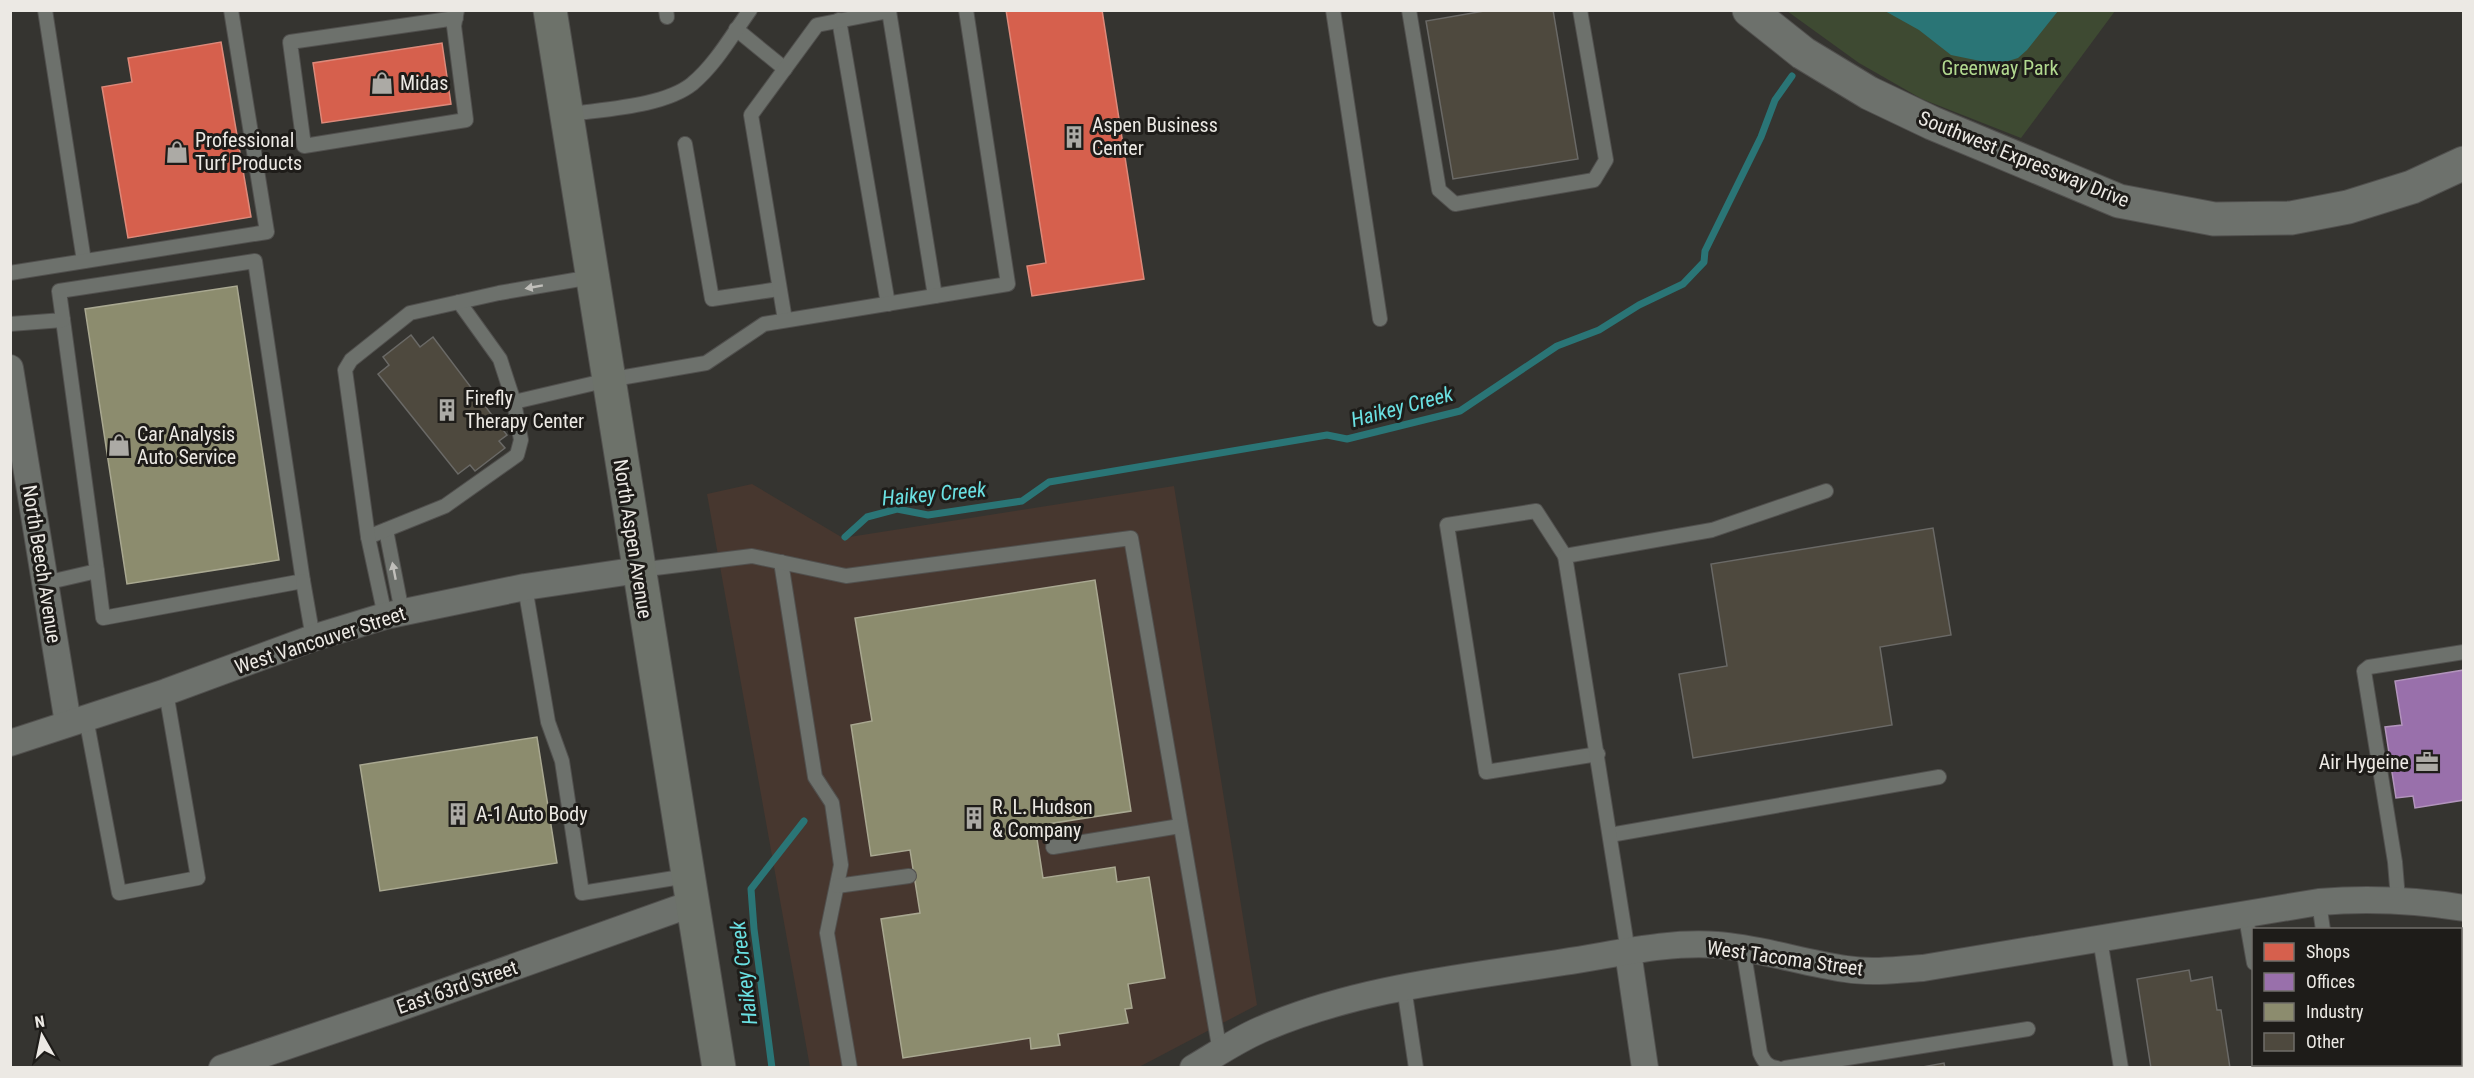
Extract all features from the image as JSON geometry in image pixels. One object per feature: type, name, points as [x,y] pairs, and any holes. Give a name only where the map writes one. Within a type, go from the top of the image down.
[{"type":"main road","name":"North Aspen Avenue","points":[[550,10],[719,1068]]},
{"type":"street","name":"Southwest Expressway Drive","points":[[1749,10],[1803,53],[1869,93],[1932,123],[2119,201],[2214,219],[2291,218],[2348,207],[2412,187],[2463,163]]},
{"type":"street","name":"North Beech Avenue","points":[[10,368],[45,582],[77,721]]},
{"type":"street","name":"West Vancouver Street","points":[[10,743],[166,692],[313,638],[393,614],[525,587],[639,570]]},
{"type":"street","name":"East 63rd Street","points":[[222,1068],[689,890]]},
{"type":"street","name":"West Tacoma Street","points":[[1193,1068],[1258,1030],[1353,997],[1628,952],[1688,945],[1743,948],[1821,965],[1879,971],[1923,968],[2245,912],[2319,902],[2398,899],[2463,908]]},
{"type":"street","points":[[1628,952],[1645,1068]]},
{"type":"lane","points":[[45,10],[84,261]]},
{"type":"lane","points":[[10,273],[267,232],[231,10]]},
{"type":"lane","points":[[566,115],[643,103],[678,93],[708,68],[750,10]]},
{"type":"lane","points":[[514,402],[608,380],[706,363],[764,324],[1008,284],[966,10]]},
{"type":"lane","points":[[1333,10],[1380,319]]},
{"type":"lane","points":[[1409,10],[1439,190],[1455,204],[1594,180],[1606,160],[1580,10]]},
{"type":"lane","points":[[785,320],[751,115],[817,25],[889,11],[935,296]]},
{"type":"lane","points":[[457,14],[454,26],[465,120],[304,146],[290,42],[457,14]]},
{"type":"lane","points":[[839,20],[888,304]]},
{"type":"lane","points":[[736,29],[785,69]]},
{"type":"lane","points":[[685,144],[712,299],[779,289]]},
{"type":"lane","points":[[303,581],[103,618],[59,291],[255,261],[313,638]]},
{"type":"lane","points":[[393,614],[368,537],[345,370],[351,360],[410,313],[592,277]]},
{"type":"lane","points":[[368,537],[445,506],[517,455],[521,440],[514,402],[500,359],[459,302]]},
{"type":"lane","points":[[10,324],[63,320]]},
{"type":"lane","points":[[1565,556],[1712,530],[1826,491]]},
{"type":"lane","points":[[1598,754],[1486,772],[1447,525],[1536,511],[1565,556],[1598,754],[1628,952]]},
{"type":"lane","points":[[386,530],[393,614]]},
{"type":"lane","points":[[639,570],[752,556],[846,576],[1131,538],[1220,1052]]},
{"type":"lane","points":[[781,562],[815,777],[832,803],[842,865],[827,933],[850,1068]]},
{"type":"lane","points":[[45,582],[97,571]]},
{"type":"lane","points":[[525,587],[548,722],[562,761],[582,893],[689,890]]},
{"type":"lane","points":[[2398,899],[2395,862],[2364,672],[2369,667],[2463,652]]},
{"type":"lane","points":[[77,721],[119,893],[198,878],[166,692]]},
{"type":"lane","points":[[1610,835],[1939,777]]},
{"type":"lane","points":[[1053,847],[1180,826]]},
{"type":"lane","points":[[837,886],[909,876]]},
{"type":"lane","points":[[2319,902],[2323,928]]},
{"type":"lane","points":[[2245,912],[2252,957]]},
{"type":"lane","points":[[2100,939],[2121,1068]]},
{"type":"lane","points":[[1743,948],[1760,1053],[1763,1062],[1778,1068]]},
{"type":"lane","points":[[1404,987],[1416,1068]]},
{"type":"lane","points":[[1785,1068],[2028,1029]]},
{"type":"shaded area","points":[[752,484],[843,538],[1174,486],[1257,1005],[1139,1067],[810,1067],[707,494]]},
{"type":"green space","name":"Greenway Park","points":[[1787,11],[2115,11],[2021,138],[1922,99],[1859,63]]},
{"type":"water","points":[[1885,11],[2058,11],[2018,58],[1990,63],[1951,55],[1919,30]]},
{"type":"building: Shops","name":"Aspen Business Center","points":[[1006,10],[1102,10],[1144,279],[1032,296],[1027,266],[1046,263]]},
{"type":"building: Shops","name":"Professional Turf Products","points":[[221,42],[251,217],[128,238],[102,87],[132,82],[128,58]]},
{"type":"building: Shops","name":"Midas","points":[[442,43],[451,104],[322,123],[313,63]]},
{"type":"building: Offices","name":"Air Hygeine","points":[[2464,670],[2464,800],[2415,808],[2413,796],[2396,798],[2385,727],[2402,725],[2395,681]]},
{"type":"building: Industry","points":[[237,286],[279,560],[127,584],[85,309]]},
{"type":"building: Industry","name":"R. L. Hudson & Company","points":[[1095,580],[1131,811],[1035,826],[1043,878],[1115,867],[1117,882],[1149,877],[1165,978],[1128,984],[1132,1008],[1125,1009],[1128,1023],[1058,1034],[1060,1045],[1031,1049],[1030,1038],[903,1058],[881,919],[920,913],[910,850],[871,856],[851,725],[872,721],[855,618]]},
{"type":"building: Industry","name":"A-1 Auto Body","points":[[537,737],[557,863],[380,891],[360,765]]},
{"type":"building: Other","points":[[1490,10],[1553,10],[1578,159],[1453,179],[1426,21]]},
{"type":"building: Other","name":"Firefly Therapy Center","points":[[411,335],[420,347],[433,337],[507,435],[499,441],[505,448],[475,471],[470,465],[458,474],[378,374],[389,365],[383,357]]},
{"type":"building: Other","points":[[1933,528],[1951,635],[1880,647],[1892,725],[1693,758],[1679,674],[1727,666],[1711,564]]},
{"type":"building: Other","points":[[2462,956],[2464,956],[2464,1068],[2368,1068],[2368,1066],[2462,1066]]},
{"type":"building: Other","points":[[2189,970],[2191,981],[2212,977],[2217,1010],[2221,1010],[2230,1068],[2151,1068],[2137,979]]},
{"type":"building: Other","points":[[1944,1063],[1945,1068],[1917,1068]]},
{"type":"waterway","name":"Haikey Creek","points":[[845,537],[867,517],[897,509],[928,515],[1022,501],[1049,482],[1327,435],[1347,439],[1460,411],[1557,346],[1599,330],[1639,305],[1683,284],[1704,262],[1705,251],[1761,137],[1775,100],[1792,76]]},
{"type":"waterway","name":"Haikey Creek","points":[[772,1068],[751,889],[804,821]]},
{"type":"place","name":"Midas","points":[[382,83]]},
{"type":"place","name":"Aspen Business Center","points":[[1074,137]]},
{"type":"place","name":"Professional Turf Products","points":[[177,152]]},
{"type":"place","name":"Firefly Therapy Center","points":[[447,410]]},
{"type":"place","name":"Car Analysis Auto Service","points":[[119,445]]},
{"type":"place","name":"Air Hygeine","points":[[2427,762]]},
{"type":"place","name":"A-1 Auto Body","points":[[458,814]]},
{"type":"place","name":"R. L. Hudson & Company","points":[[974,818]]}]
